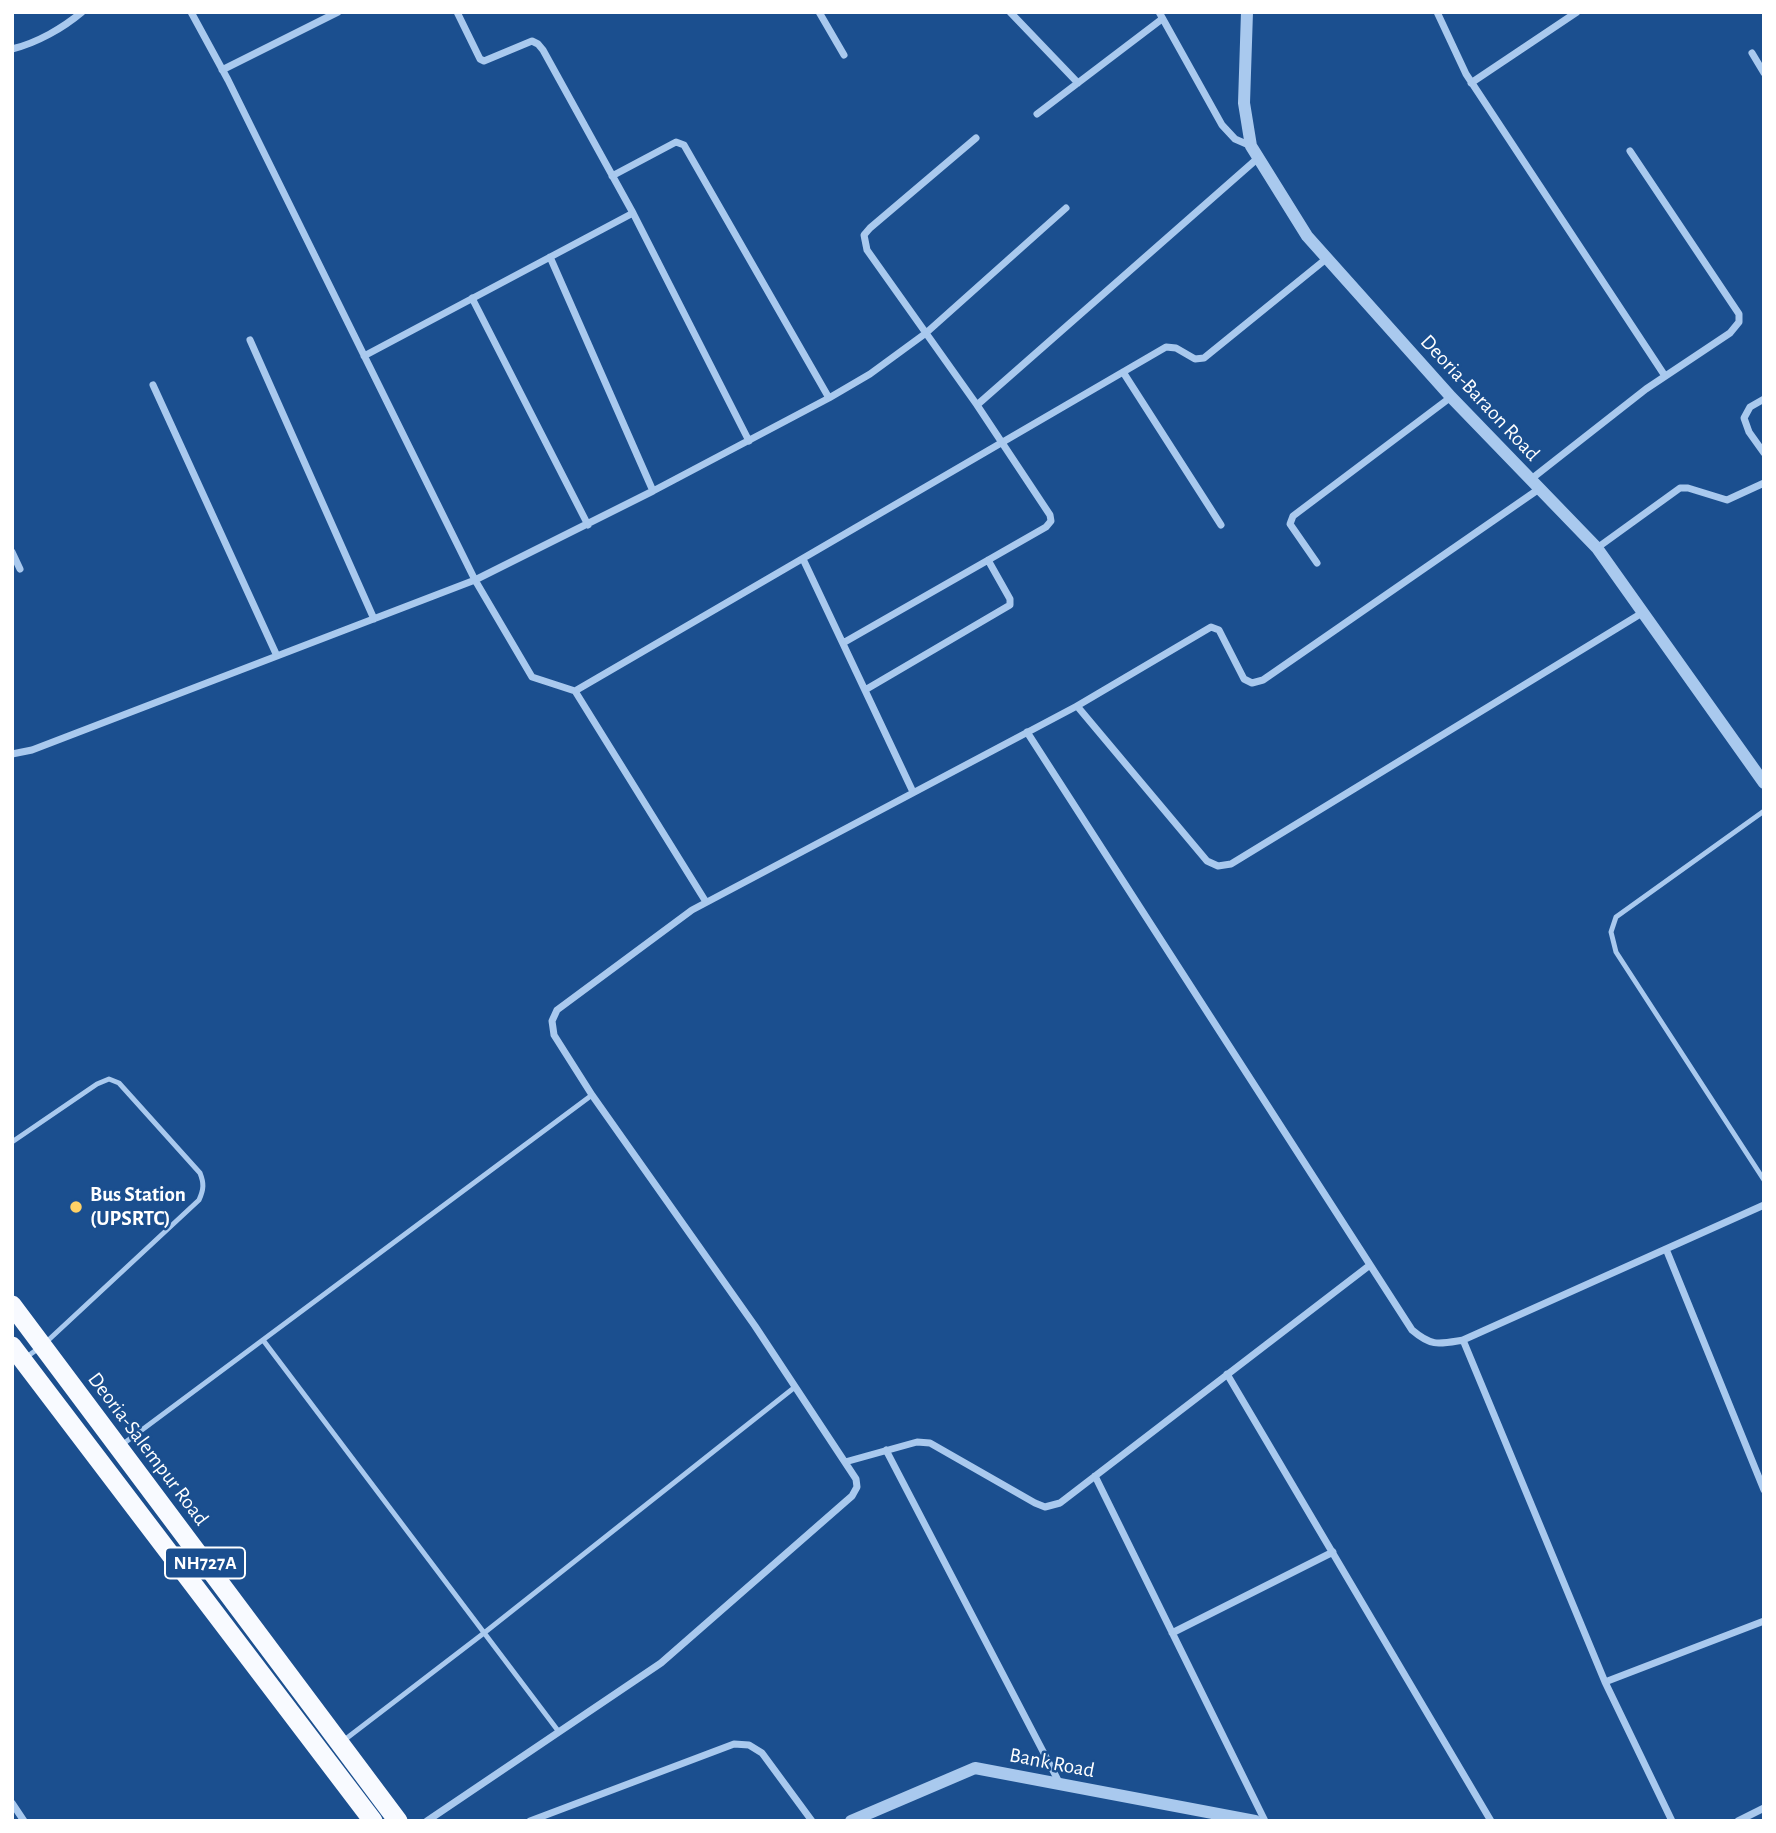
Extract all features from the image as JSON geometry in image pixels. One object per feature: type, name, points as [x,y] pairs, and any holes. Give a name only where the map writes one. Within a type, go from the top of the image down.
[{"type":"highway","name":"Deoria-Salempur Road","points":[[12,1306],[398,1821]]},
{"type":"highway","name":"NH727A","points":[[18,1353],[373,1821]]},
{"type":"street","points":[[12,49],[25,46],[72,21],[82,12]]},
{"type":"street","points":[[191,12],[475,580],[532,677],[575,691],[706,902]]},
{"type":"street","points":[[222,70],[338,12]]},
{"type":"street","points":[[457,12],[480,60],[484,61],[532,41],[538,44],[633,214],[749,440]]},
{"type":"street","points":[[819,12],[844,55]]},
{"type":"street","points":[[1010,12],[1078,83]]},
{"type":"street","name":"Deoria-Baraon Road","points":[[1247,12],[1244,103],[1254,152],[1307,236],[1451,397],[1597,548],[1764,783]]},
{"type":"street","points":[[1437,12],[1456,58],[1471,83],[1665,376]]},
{"type":"street","points":[[1471,83],[1577,12]]},
{"type":"street","points":[[976,405],[1254,152],[1235,139],[1222,125],[1161,16],[1037,114]]},
{"type":"street","points":[[1752,53],[1764,73]]},
{"type":"street","points":[[843,643],[1046,527],[1051,521],[1050,514],[1003,443],[867,250],[864,235],[976,138]]},
{"type":"street","points":[[612,176],[676,142],[684,145],[829,398]]},
{"type":"street","points":[[427,1821],[662,1663],[852,1496],[857,1487],[856,1479],[755,1326],[592,1095],[554,1035],[552,1021],[557,1010],[692,910],[1077,706],[1211,627],[1219,630],[1244,679],[1252,683],[1263,680],[1535,484],[1665,376],[1730,333],[1739,322],[1739,314],[1630,152]]},
{"type":"street","points":[[12,754],[32,750],[475,580],[588,525],[870,374],[926,332],[1066,208]]},
{"type":"street","points":[[364,356],[633,214]]},
{"type":"street","points":[[550,257],[653,491]]},
{"type":"street","points":[[575,691],[1167,348],[1176,348],[1195,359],[1204,358],[1326,259]]},
{"type":"street","points":[[472,298],[588,525]]},
{"type":"street","points":[[250,340],[374,619]]},
{"type":"street","points":[[1123,372],[1221,525]]},
{"type":"street","points":[[153,384],[278,656]]},
{"type":"street","points":[[1317,563],[1290,524],[1293,516],[1451,397]]},
{"type":"street","points":[[1764,399],[1750,407],[1744,418],[1749,432],[1764,453]]},
{"type":"street","points":[[1597,548],[1680,488],[1727,500],[1764,483]]},
{"type":"street","points":[[12,552],[20,569]]},
{"type":"street","points":[[803,559],[914,792]]},
{"type":"street","points":[[865,690],[1010,605],[1010,599],[988,560]]},
{"type":"street","points":[[1077,706],[1207,861],[1218,866],[1231,864],[1642,613]]},
{"type":"street","points":[[1027,732],[1412,1330],[1425,1342],[1439,1344],[1463,1340],[1764,1205]]},
{"type":"street","points":[[1666,1249],[1764,1490]]},
{"type":"street","points":[[845,1462],[917,1442],[930,1443],[1045,1507],[1060,1503],[1370,1265]]},
{"type":"street","points":[[1463,1340],[1605,1682],[1672,1821]]},
{"type":"street","points":[[1227,1374],[1491,1821]]},
{"type":"street","points":[[886,1450],[1060,1784]]},
{"type":"street","points":[[1095,1476],[1265,1821]]},
{"type":"street","points":[[1172,1633],[1333,1552]]},
{"type":"street","points":[[1605,1682],[1764,1620]]},
{"type":"street","points":[[530,1821],[734,1744],[748,1745],[762,1753],[812,1821]]},
{"type":"street","name":"Bank Road","points":[[851,1821],[975,1769],[1255,1821]]},
{"type":"street","points":[[12,1803],[24,1821]]},
{"type":"street","points":[[1738,1821],[1764,1808]]},
{"type":"lane","points":[[1764,811],[1616,917],[1611,932],[1616,951],[1764,1180]]},
{"type":"lane","points":[[12,1142],[97,1083],[109,1079],[119,1083],[200,1173],[204,1182],[204,1190],[199,1200],[42,1346],[18,1353]]},
{"type":"lane","points":[[118,1447],[592,1095]]},
{"type":"lane","points":[[262,1340],[559,1731]]},
{"type":"lane","points":[[339,1744],[795,1387]]},
{"type":"place","name":"Bus Station (UPSRTC)","points":[[76,1207]]}]
